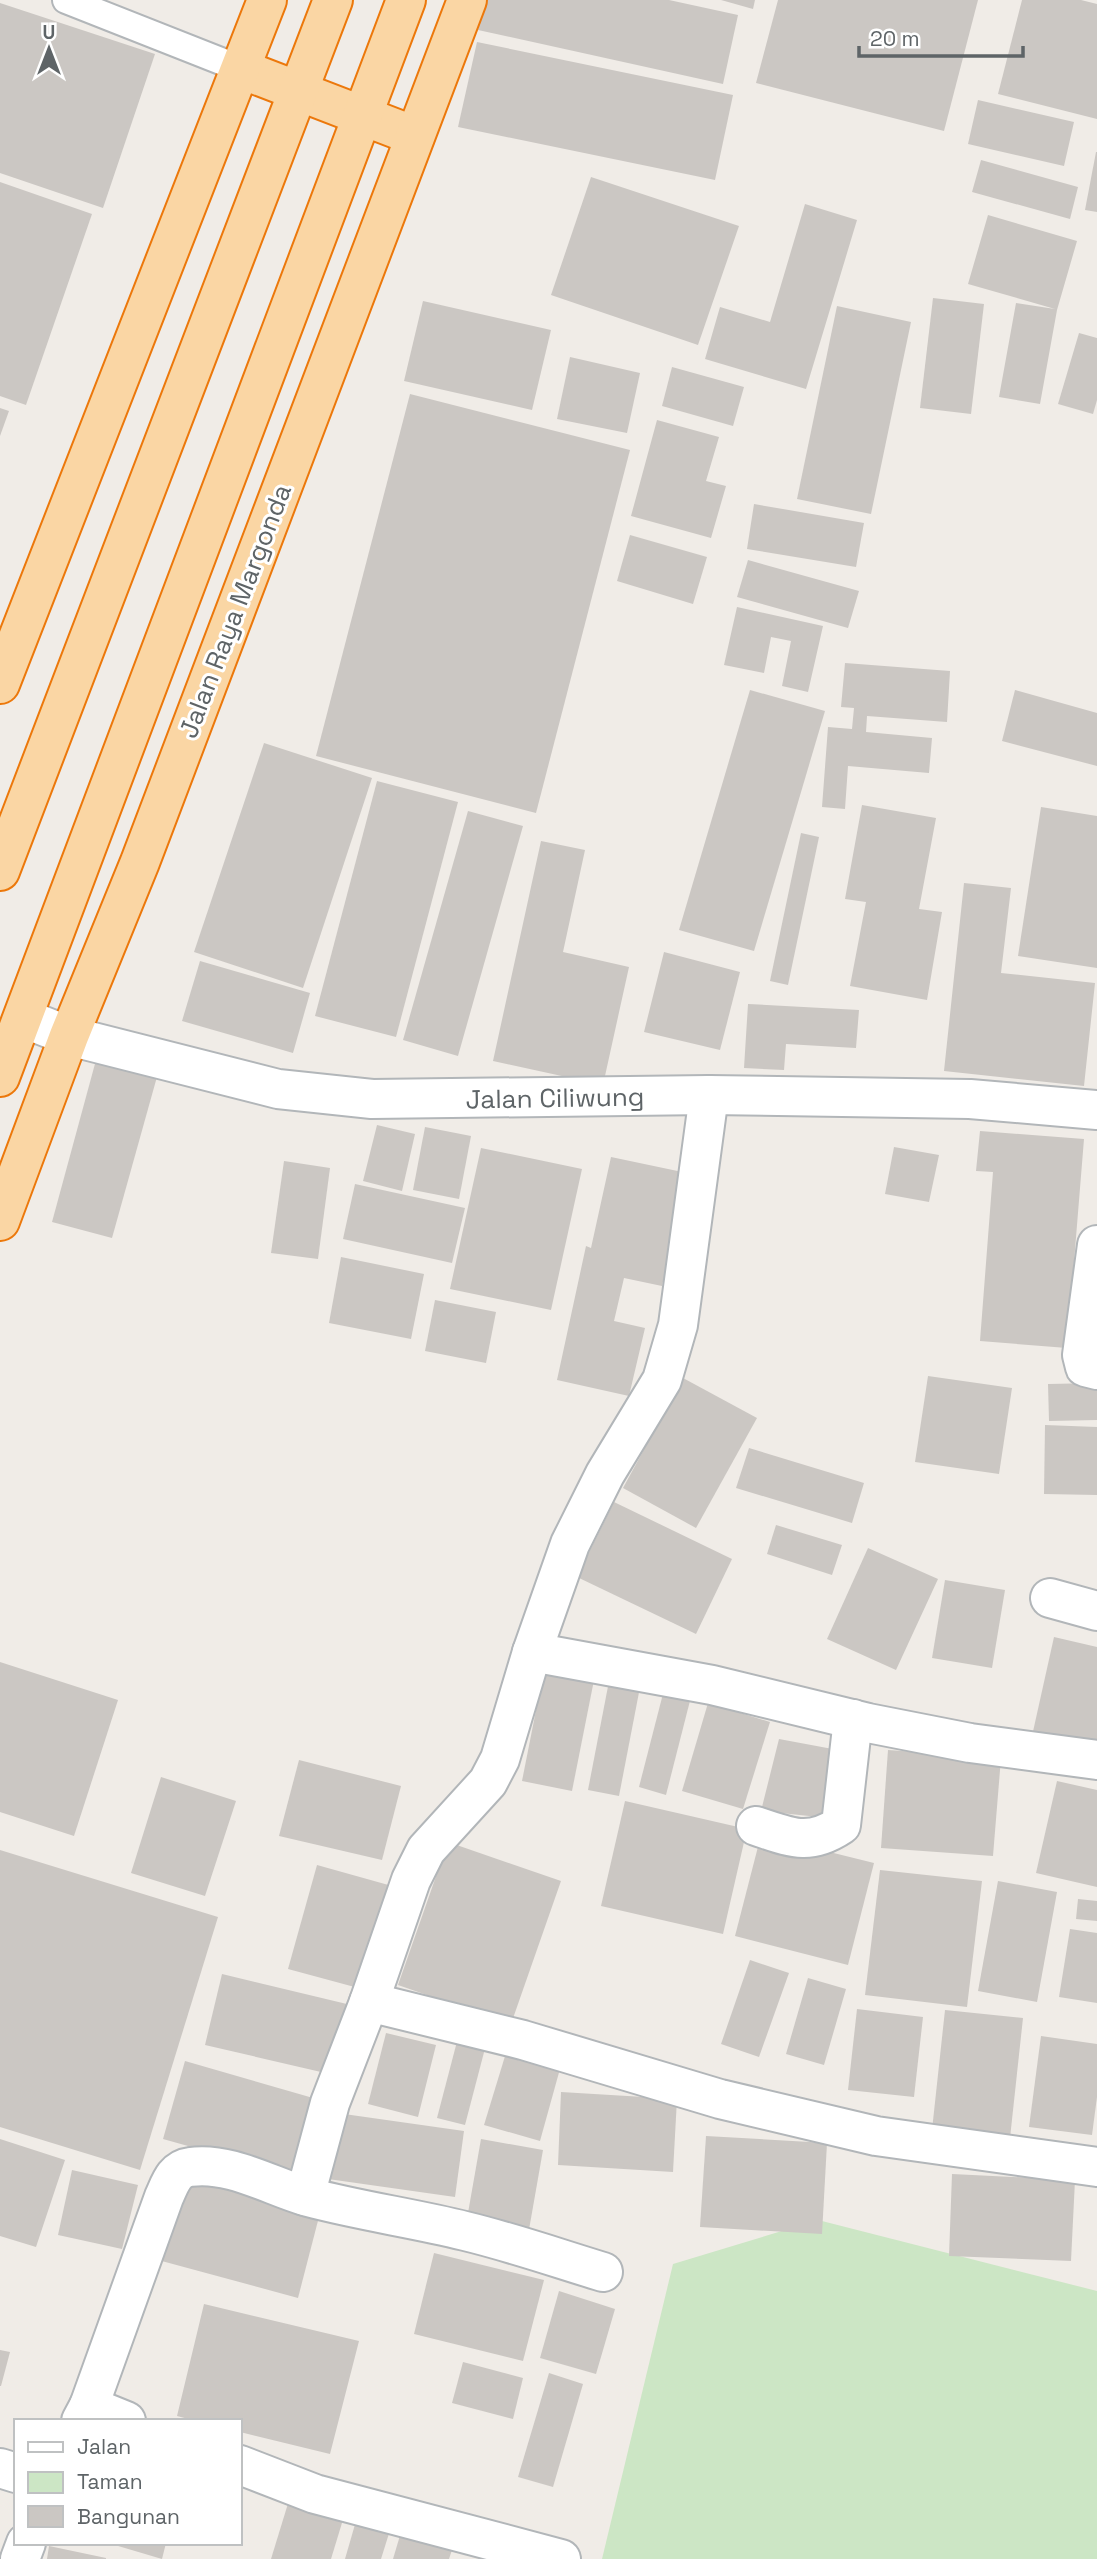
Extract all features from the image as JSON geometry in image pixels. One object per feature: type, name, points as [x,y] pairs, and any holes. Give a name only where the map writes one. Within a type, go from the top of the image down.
[{"type":"highway","points":[[0,684],[267,0]]},
{"type":"highway","points":[[0,871],[333,0]]},
{"type":"highway","points":[[0,1077],[406,0]]},
{"type":"highway","name":"Jalan Raya Margonda","points":[[0,1221],[69,1036],[140,862],[467,0]]},
{"type":"highway","points":[[241,69],[415,136]]},
{"type":"street","name":"Jalan Ciliwung","points":[[23,1018],[69,1036],[278,1089],[372,1099],[709,1095],[970,1099],[1097,1110]]},
{"type":"street","points":[[305,2196],[330,2103],[369,2002],[411,1880],[426,1850],[488,1782],[500,1759],[532,1652],[570,1544],[605,1474],[649,1405],[670,1359],[678,1325],[709,1095]]},
{"type":"street","points":[[1097,1245],[1082,1359],[1085,1367],[1097,1370]]},
{"type":"street","points":[[1050,1598],[1097,1611]]},
{"type":"street","points":[[532,1652],[712,1685],[853,1719],[971,1743],[1097,1760]]},
{"type":"street","points":[[756,1826],[798,1839],[824,1836],[841,1825],[853,1719]]},
{"type":"street","points":[[369,2002],[523,2040],[720,2099],[876,2136],[1097,2167]]},
{"type":"street","points":[[114,2419],[85,2414],[164,2197],[172,2180],[179,2171],[187,2167],[210,2167],[245,2174],[305,2196],[465,2231],[603,2272]]},
{"type":"street","points":[[242,2466],[315,2494],[561,2559]]},
{"type":"lane","points":[[66,0],[241,69]]},
{"type":"green space","points":[[818,2220],[1097,2291],[1097,2559],[602,2559],[673,2264]]},
{"type":"building","points":[[485,0],[669,0],[738,15],[723,84],[478,30]]},
{"type":"building","points":[[721,0],[755,0],[753,9]]},
{"type":"building","points":[[778,0],[978,0],[944,131],[756,83]]},
{"type":"building","points":[[1022,0],[1081,0],[1097,4],[1097,119],[998,94]]},
{"type":"building","points":[[0,3],[155,54],[103,208],[0,173]]},
{"type":"building","points":[[477,42],[733,95],[715,180],[458,127]]},
{"type":"building","points":[[978,100],[1074,122],[1064,166],[968,144]]},
{"type":"building","points":[[1097,152],[1097,212],[1085,210]]},
{"type":"building","points":[[981,160],[1078,187],[1070,219],[972,192]]},
{"type":"building","points":[[591,177],[739,226],[698,345],[551,295]]},
{"type":"building","points":[[0,182],[92,214],[26,405],[0,396]]},
{"type":"building","points":[[805,204],[857,220],[806,389],[705,359],[720,307],[770,322]]},
{"type":"building","points":[[988,215],[1077,241],[1057,310],[1040,404],[999,397],[1016,303],[1055,309],[968,284]]},
{"type":"building","points":[[933,298],[984,304],[971,414],[920,408]]},
{"type":"building","points":[[423,301],[551,330],[532,410],[404,381]]},
{"type":"building","points":[[837,306],[911,322],[871,514],[797,499]]},
{"type":"building","points":[[1079,333],[1097,338],[1097,400],[1093,414],[1058,404]]},
{"type":"building","points":[[570,357],[640,373],[627,433],[557,419]]},
{"type":"building","points":[[672,367],[744,387],[733,426],[662,406]]},
{"type":"building","points":[[410,394],[630,450],[536,813],[316,756]]},
{"type":"building","points":[[0,408],[9,411],[0,436]]},
{"type":"building","points":[[657,420],[719,437],[706,481],[726,486],[711,538],[631,516]]},
{"type":"building","points":[[754,504],[864,523],[856,567],[747,549]]},
{"type":"building","points":[[630,535],[707,557],[693,604],[617,581]]},
{"type":"building","points":[[748,560],[859,591],[848,628],[737,597]]},
{"type":"building","points":[[737,607],[823,626],[808,692],[782,686],[791,641],[771,637],[764,673],[724,665]]},
{"type":"building","points":[[845,663],[950,671],[947,722],[867,716],[866,732],[932,738],[929,773],[848,766],[845,809],[822,807],[828,727],[852,729],[854,708],[841,707]]},
{"type":"building","points":[[750,690],[825,711],[754,951],[679,930]]},
{"type":"building","points":[[1015,690],[1097,713],[1097,766],[1002,741]]},
{"type":"building","points":[[264,743],[372,778],[303,988],[194,952]]},
{"type":"building","points":[[377,781],[458,802],[396,1037],[315,1016]]},
{"type":"building","points":[[862,805],[936,818],[919,909],[942,912],[927,1000],[850,986],[866,902],[845,899]]},
{"type":"building","points":[[1041,807],[1097,816],[1097,968],[1018,956]]},
{"type":"building","points":[[468,811],[523,826],[458,1056],[403,1040]]},
{"type":"building","points":[[801,833],[819,837],[788,985],[770,981]]},
{"type":"building","points":[[541,841],[585,850],[563,952],[629,967],[603,1085],[493,1061]]},
{"type":"building","points":[[964,883],[1011,888],[1001,973],[1095,983],[1084,1086],[944,1071]]},
{"type":"building","points":[[664,952],[740,972],[720,1050],[644,1032]]},
{"type":"building","points":[[200,961],[310,993],[293,1053],[182,1021]]},
{"type":"building","points":[[748,1004],[859,1010],[856,1048],[786,1044],[784,1070],[744,1068]]},
{"type":"building","points":[[99,1049],[160,1066],[112,1238],[52,1222]]},
{"type":"building","points":[[377,1125],[415,1134],[402,1191],[363,1181]]},
{"type":"building","points":[[425,1127],[471,1136],[459,1199],[413,1190]]},
{"type":"building","points":[[980,1131],[1084,1139],[1067,1348],[980,1341],[993,1172],[976,1171]]},
{"type":"building","points":[[894,1147],[939,1155],[929,1202],[885,1194]]},
{"type":"building","points":[[481,1148],[582,1169],[551,1310],[450,1289]]},
{"type":"building","points":[[611,1157],[687,1173],[662,1286],[624,1278],[614,1321],[645,1328],[629,1396],[557,1380],[586,1246],[591,1248]]},
{"type":"building","points":[[284,1161],[330,1168],[318,1259],[271,1253]]},
{"type":"building","points":[[355,1184],[465,1208],[452,1263],[343,1239]]},
{"type":"building","points":[[341,1257],[424,1274],[411,1339],[329,1323]]},
{"type":"building","points":[[435,1300],[496,1312],[486,1363],[425,1351]]},
{"type":"building","points":[[928,1376],[1012,1388],[999,1474],[915,1462]]},
{"type":"building","points":[[683,1378],[757,1418],[696,1528],[623,1488]]},
{"type":"building","points":[[1097,1383],[1097,1420],[1049,1421],[1048,1384]]},
{"type":"building","points":[[1045,1425],[1097,1427],[1097,1495],[1044,1494]]},
{"type":"building","points":[[749,1448],[864,1483],[852,1523],[736,1488]]},
{"type":"building","points":[[614,1502],[732,1559],[696,1634],[577,1577]]},
{"type":"building","points":[[776,1525],[842,1545],[832,1575],[767,1554]]},
{"type":"building","points":[[868,1548],[938,1579],[896,1670],[827,1639]]},
{"type":"building","points":[[945,1580],[1005,1590],[992,1668],[932,1658]]},
{"type":"building","points":[[1054,1637],[1097,1647],[1097,1751],[1032,1736]]},
{"type":"building","points":[[0,1662],[118,1700],[74,1836],[0,1812]]},
{"type":"building","points":[[544,1670],[594,1680],[572,1791],[522,1781]]},
{"type":"building","points":[[610,1676],[641,1682],[619,1796],[588,1790]]},
{"type":"building","points":[[666,1682],[693,1689],[666,1795],[639,1787]]},
{"type":"building","points":[[708,1703],[770,1722],[743,1809],[682,1791]]},
{"type":"building","points":[[779,1739],[838,1750],[828,1818],[761,1811]]},
{"type":"building","points":[[888,1750],[1001,1758],[993,1856],[881,1848]]},
{"type":"building","points":[[299,1760],[401,1786],[382,1860],[279,1836]]},
{"type":"building","points":[[161,1777],[236,1801],[205,1896],[131,1873]]},
{"type":"building","points":[[1057,1781],[1097,1790],[1097,1887],[1036,1873]]},
{"type":"building","points":[[625,1801],[747,1829],[723,1934],[601,1906]]},
{"type":"building","points":[[761,1835],[874,1863],[848,1965],[735,1936]]},
{"type":"building","points":[[448,1842],[561,1881],[511,2024],[398,1985]]},
{"type":"building","points":[[0,1850],[218,1917],[140,2170],[0,2127]]},
{"type":"building","points":[[317,1865],[392,1886],[362,1989],[288,1969]]},
{"type":"building","points":[[880,1870],[982,1881],[967,2007],[865,1995]]},
{"type":"building","points":[[998,1881],[1057,1892],[1037,2002],[978,1991]]},
{"type":"building","points":[[1078,1899],[1097,1901],[1097,1921],[1076,1919]]},
{"type":"building","points":[[1070,1929],[1097,1933],[1097,2003],[1059,1997]]},
{"type":"building","points":[[750,1960],[789,1973],[759,2057],[721,2044]]},
{"type":"building","points":[[222,1974],[351,2005],[334,2075],[205,2045]]},
{"type":"building","points":[[808,1978],[846,1989],[824,2065],[786,2054]]},
{"type":"building","points":[[857,2009],[923,2017],[914,2097],[848,2090]]},
{"type":"building","points":[[945,2010],[1023,2018],[1010,2138],[932,2130]]},
{"type":"building","points":[[460,2030],[488,2037],[465,2125],[437,2118]]},
{"type":"building","points":[[386,2033],[436,2045],[418,2117],[368,2104]]},
{"type":"building","points":[[1041,2036],[1097,2044],[1097,2097],[1092,2135],[1029,2127]]},
{"type":"building","points":[[509,2043],[563,2058],[540,2141],[484,2125]]},
{"type":"building","points":[[185,2061],[320,2100],[299,2177],[163,2139]]},
{"type":"building","points":[[561,2092],[677,2099],[673,2172],[558,2165]]},
{"type":"building","points":[[337,2113],[464,2131],[455,2197],[328,2179]]},
{"type":"building","points":[[706,2136],[827,2143],[822,2234],[700,2227]]},
{"type":"building","points":[[0,2139],[65,2160],[36,2247],[0,2236]]},
{"type":"building","points":[[481,2139],[543,2150],[527,2241],[465,2230]]},
{"type":"building","points":[[72,2170],[138,2185],[122,2249],[58,2235]]},
{"type":"building","points":[[952,2174],[1075,2180],[1071,2261],[949,2256]]},
{"type":"building","points":[[181,2175],[320,2213],[298,2298],[158,2260]]},
{"type":"building","points":[[434,2253],[544,2280],[523,2361],[414,2334]]},
{"type":"building","points":[[559,2291],[615,2309],[596,2374],[540,2358]]},
{"type":"building","points":[[204,2304],[359,2341],[330,2454],[242,2432],[242,2419],[188,2419],[177,2416]]},
{"type":"building","points":[[0,2350],[10,2352],[1,2386],[0,2386]]},
{"type":"building","points":[[463,2362],[523,2378],[513,2419],[452,2403]]},
{"type":"building","points":[[549,2373],[583,2384],[553,2487],[518,2477]]},
{"type":"building","points":[[290,2497],[345,2513],[331,2559],[271,2559]]},
{"type":"building","points":[[358,2514],[392,2524],[381,2559],[345,2559]]},
{"type":"building","points":[[404,2522],[456,2538],[449,2559],[393,2559]]},
{"type":"building","points":[[115,2545],[166,2545],[162,2559]]},
{"type":"building","points":[[49,2546],[106,2558],[106,2559],[47,2559]]}]
